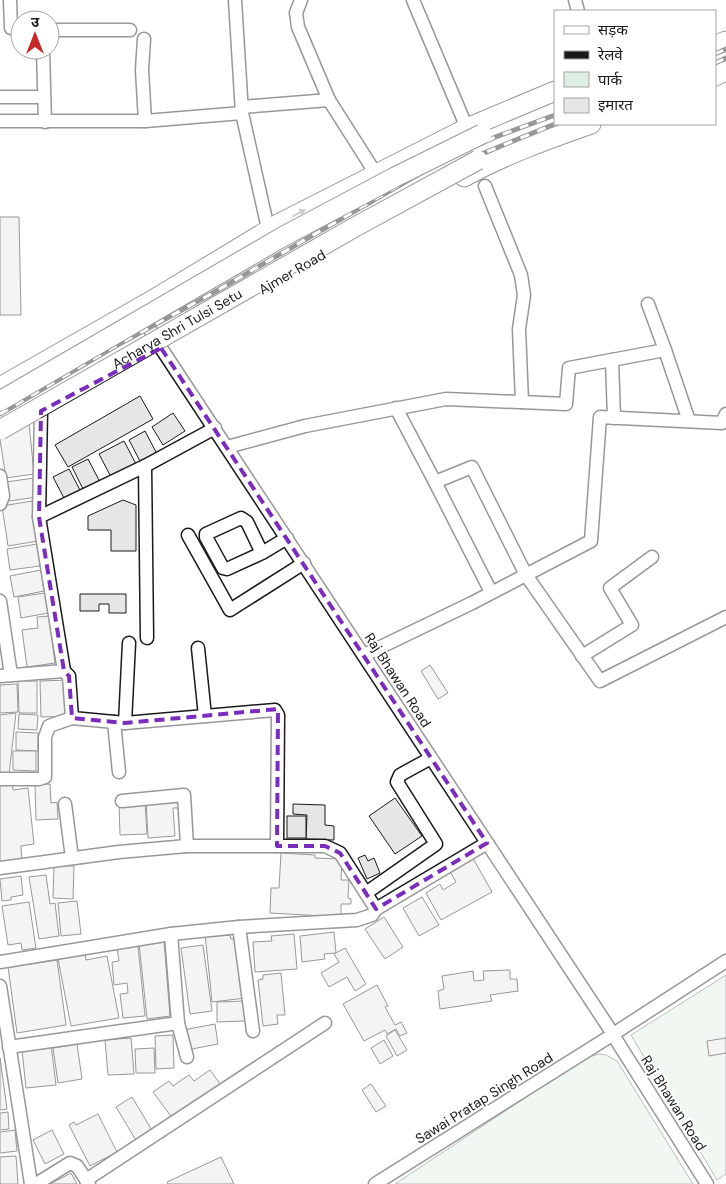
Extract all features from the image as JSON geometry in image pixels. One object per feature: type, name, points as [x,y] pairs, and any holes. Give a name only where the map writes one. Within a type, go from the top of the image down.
[{"type":"highway","points":[[0,387],[280,223],[467,128],[554,91]]},
{"type":"highway","name":"Acharya Shri Tulsi Setu","points":[[0,401],[293,232],[482,134],[554,104]]},
{"type":"highway","name":"Acharya Shri Tulsi Setu","points":[[0,430],[355,227],[478,160],[506,147],[565,125]]},
{"type":"highway","name":"Ajmer Road","points":[[0,436],[161,348],[363,232],[484,166],[543,141],[588,125]]},
{"type":"street","points":[[235,0],[242,110],[267,224],[270,230]]},
{"type":"street","points":[[301,0],[296,13],[298,27],[329,100],[376,174]]},
{"type":"street","points":[[414,0],[467,128]]},
{"type":"street","points":[[60,30],[130,30]]},
{"type":"street","points":[[144,39],[142,70],[145,122]]},
{"type":"street","points":[[43,60],[45,122]]},
{"type":"street","points":[[0,96],[44,97]]},
{"type":"street","points":[[0,121],[145,122],[329,100]]},
{"type":"street","points":[[485,186],[521,275],[524,295],[519,329],[522,402]]},
{"type":"street","points":[[648,304],[689,421]]},
{"type":"street","name":"Raj Bhawan Road","points":[[137,308],[161,348],[613,1034],[707,1184]]},
{"type":"street","points":[[227,447],[305,426],[446,399],[566,404],[569,368],[665,350]]},
{"type":"street","points":[[612,360],[614,418]]},
{"type":"street","points":[[396,408],[491,592]]},
{"type":"street","points":[[41,412],[39,516],[64,672]]},
{"type":"street","points":[[364,655],[591,541],[600,417],[722,423],[726,414]]},
{"type":"street","points":[[39,516],[145,466],[215,428]]},
{"type":"street","points":[[145,466],[147,638]]},
{"type":"street","points":[[435,482],[472,467],[526,575],[600,681],[726,617]]},
{"type":"street","points":[[0,476],[3,496],[0,504]]},
{"type":"street","points":[[262,553],[245,519],[241,518],[206,534],[225,569],[262,553],[287,538]]},
{"type":"street","points":[[188,535],[230,610],[304,563]]},
{"type":"street","points":[[582,656],[632,625],[610,588],[652,557]]},
{"type":"street","points":[[0,601],[6,675],[64,672],[70,676],[72,718]]},
{"type":"street","points":[[119,772],[120,723],[129,643]]},
{"type":"street","points":[[198,648],[205,716]]},
{"type":"street","points":[[0,779],[39,779],[45,777],[45,737],[49,726],[72,718],[120,723],[275,710],[278,715],[276,846]]},
{"type":"street","points":[[366,893],[436,844],[397,782],[400,776],[431,758]]},
{"type":"street","points":[[122,801],[184,795],[187,846]]},
{"type":"street","points":[[65,804],[72,858]]},
{"type":"street","points":[[0,962],[171,934],[239,927],[357,920],[372,915],[376,909],[487,843]]},
{"type":"street","points":[[0,868],[119,852],[187,846],[325,846],[340,853],[376,909]]},
{"type":"street","points":[[239,927],[253,1031]]},
{"type":"street","points":[[171,934],[178,1023],[186,1057]]},
{"type":"street","name":"Sawai Pratap Singh Road","points":[[375,1184],[726,962]]},
{"type":"street","points":[[0,986],[31,1184]]},
{"type":"street","points":[[9,1046],[178,1023]]},
{"type":"street","points":[[36,1184],[70,1164],[77,1166],[87,1182],[325,1023]]},
{"type":"highlighted area","points":[[161,348],[487,843],[376,909],[340,853],[325,846],[277,846],[278,709],[125,723],[72,718],[69,676],[64,671],[39,517],[41,411]]},
{"type":"green space","points":[[726,975],[726,1174],[717,1180],[631,1035]]},
{"type":"green space","points":[[599,1054],[606,1055],[617,1061],[693,1184],[395,1184],[585,1058]]},
{"type":"building","points":[[0,217],[19,217],[21,315],[0,315]]},
{"type":"building","points":[[140,396],[153,419],[68,467],[55,445]]},
{"type":"building","points":[[173,413],[185,431],[163,445],[152,427]]},
{"type":"building","points":[[29,423],[34,474],[6,478],[0,440]]},
{"type":"building","points":[[145,431],[157,454],[141,463],[129,440]]},
{"type":"building","points":[[124,441],[136,464],[111,477],[99,454]]},
{"type":"building","points":[[88,459],[100,482],[84,491],[72,467]]},
{"type":"building","points":[[69,469],[81,492],[65,500],[53,477]]},
{"type":"building","points":[[34,478],[37,497],[9,501],[6,482]]},
{"type":"building","points":[[123,500],[136,505],[136,551],[111,551],[111,530],[88,530],[88,516]]},
{"type":"building","points":[[32,501],[38,541],[8,546],[2,506]]},
{"type":"building","points":[[37,544],[40,566],[10,570],[7,549]]},
{"type":"building","points":[[41,570],[44,591],[14,597],[10,576]]},
{"type":"building","points":[[45,593],[48,613],[21,618],[18,597]]},
{"type":"building","points":[[80,594],[126,594],[126,613],[109,613],[109,604],[99,604],[99,611],[80,611]]},
{"type":"building","points":[[49,616],[55,663],[27,667],[22,630],[38,628],[37,617]]},
{"type":"building","points":[[430,665],[448,693],[438,699],[421,671]]},
{"type":"building","points":[[69,680],[70,716],[41,717],[40,681]]},
{"type":"building","points":[[18,681],[37,681],[37,713],[19,713]]},
{"type":"building","points":[[17,684],[18,712],[0,713],[0,685]]},
{"type":"building","points":[[16,713],[9,775],[0,775],[0,715]]},
{"type":"building","points":[[19,714],[38,715],[37,730],[18,729]]},
{"type":"building","points":[[16,732],[38,733],[38,751],[16,750]]},
{"type":"building","points":[[13,751],[36,751],[36,771],[13,770]]},
{"type":"building","points":[[12,782],[13,790],[28,788],[34,844],[21,846],[22,862],[0,864],[0,783]]},
{"type":"building","points":[[50,784],[51,803],[57,802],[58,819],[36,820],[35,785]]},
{"type":"building","points":[[183,796],[184,808],[173,808],[175,836],[148,838],[146,799]]},
{"type":"building","points":[[395,798],[422,836],[395,854],[369,816]]},
{"type":"building","points":[[145,803],[147,834],[120,835],[119,804]]},
{"type":"building","points":[[293,804],[325,805],[325,825],[334,826],[334,840],[306,839],[307,815],[293,814]]},
{"type":"building","points":[[287,816],[306,816],[306,838],[287,838]]},
{"type":"building","points":[[281,853],[315,855],[315,858],[342,859],[341,880],[349,880],[348,898],[351,899],[351,904],[341,904],[341,917],[270,913],[271,888],[279,888]]},
{"type":"building","points":[[365,855],[368,861],[374,858],[380,873],[367,879],[358,858]]},
{"type":"building","points":[[471,855],[492,892],[441,920],[426,893],[440,884],[443,890],[456,882],[448,868]]},
{"type":"building","points":[[54,865],[74,866],[73,899],[53,898]]},
{"type":"building","points":[[46,875],[50,904],[55,903],[59,936],[39,939],[29,877]]},
{"type":"building","points":[[21,876],[23,895],[11,897],[11,900],[2,901],[0,879]]},
{"type":"building","points":[[422,897],[439,925],[419,936],[403,908]]},
{"type":"building","points":[[77,901],[81,934],[61,936],[58,903]]},
{"type":"building","points":[[29,902],[36,948],[22,950],[21,943],[8,945],[2,906]]},
{"type":"building","points":[[384,917],[403,947],[385,959],[365,929]]},
{"type":"building","points":[[217,931],[218,936],[230,935],[231,939],[238,938],[246,998],[212,1002],[205,933]]},
{"type":"building","points":[[334,932],[336,953],[324,954],[325,959],[302,962],[300,936]]},
{"type":"building","points":[[294,934],[297,969],[255,972],[253,942],[272,941],[271,936]]},
{"type":"building","points":[[164,941],[170,1016],[147,1019],[139,943]]},
{"type":"building","points":[[203,945],[212,1011],[190,1014],[181,948]]},
{"type":"building","points":[[138,946],[145,1016],[123,1018],[120,994],[128,993],[127,983],[114,985],[112,962],[119,961],[117,948]]},
{"type":"building","points":[[345,948],[366,984],[355,991],[347,977],[329,987],[321,973],[339,962],[334,954]]},
{"type":"building","points":[[85,954],[86,960],[107,956],[119,1018],[71,1026],[58,959]]},
{"type":"building","points":[[57,960],[66,1025],[17,1033],[8,967]]},
{"type":"building","points":[[510,970],[510,979],[517,979],[518,991],[490,995],[492,1001],[440,1009],[438,991],[444,989],[442,976],[473,971],[474,981],[484,980],[483,971]]},
{"type":"building","points":[[281,973],[285,1015],[277,1015],[278,1024],[263,1026],[258,980],[263,979],[263,975]]},
{"type":"building","points":[[377,985],[388,1006],[385,1007],[395,1025],[401,1022],[407,1033],[400,1036],[396,1029],[387,1034],[385,1030],[364,1041],[343,1004]]},
{"type":"building","points":[[245,1001],[245,1021],[217,1022],[217,1002]]},
{"type":"building","points":[[215,1024],[218,1044],[187,1050],[183,1030]]},
{"type":"building","points":[[395,1030],[407,1050],[397,1056],[386,1036]]},
{"type":"building","points":[[173,1035],[174,1068],[156,1069],[155,1036]]},
{"type":"building","points":[[131,1038],[134,1074],[108,1075],[105,1040]]},
{"type":"building","points":[[726,1038],[726,1053],[709,1056],[707,1041]]},
{"type":"building","points":[[384,1040],[393,1056],[380,1064],[371,1048]]},
{"type":"building","points":[[51,1044],[56,1085],[26,1088],[22,1050]]},
{"type":"building","points":[[77,1044],[82,1079],[58,1083],[53,1048]]},
{"type":"building","points":[[154,1048],[155,1073],[136,1073],[135,1049]]},
{"type":"building","points":[[0,1058],[7,1109],[0,1110]]},
{"type":"building","points":[[210,1070],[221,1085],[173,1119],[153,1092],[169,1081],[173,1086],[189,1075],[194,1081]]},
{"type":"building","points":[[371,1084],[386,1106],[376,1112],[362,1090]]},
{"type":"building","points":[[132,1097],[153,1132],[137,1142],[116,1107]]},
{"type":"building","points":[[8,1112],[9,1129],[0,1130],[0,1113]]},
{"type":"building","points":[[98,1114],[117,1152],[90,1166],[69,1125],[74,1122],[76,1125]]},
{"type":"building","points":[[15,1130],[17,1151],[0,1153],[0,1132]]},
{"type":"building","points":[[52,1130],[64,1154],[45,1164],[33,1140]]},
{"type":"building","points":[[16,1156],[18,1184],[0,1184],[0,1157]]},
{"type":"building","points":[[221,1157],[234,1184],[168,1184],[167,1182]]},
{"type":"building","points":[[71,1173],[77,1184],[50,1184]]},
{"type":"railway","points":[[716,54],[726,49]]},
{"type":"railway","points":[[716,63],[726,58]]},
{"type":"railway","points":[[0,414],[112,348],[211,294],[445,159],[498,136],[554,115]]},
{"type":"railway","points":[[0,423],[452,166],[554,124]]}]
